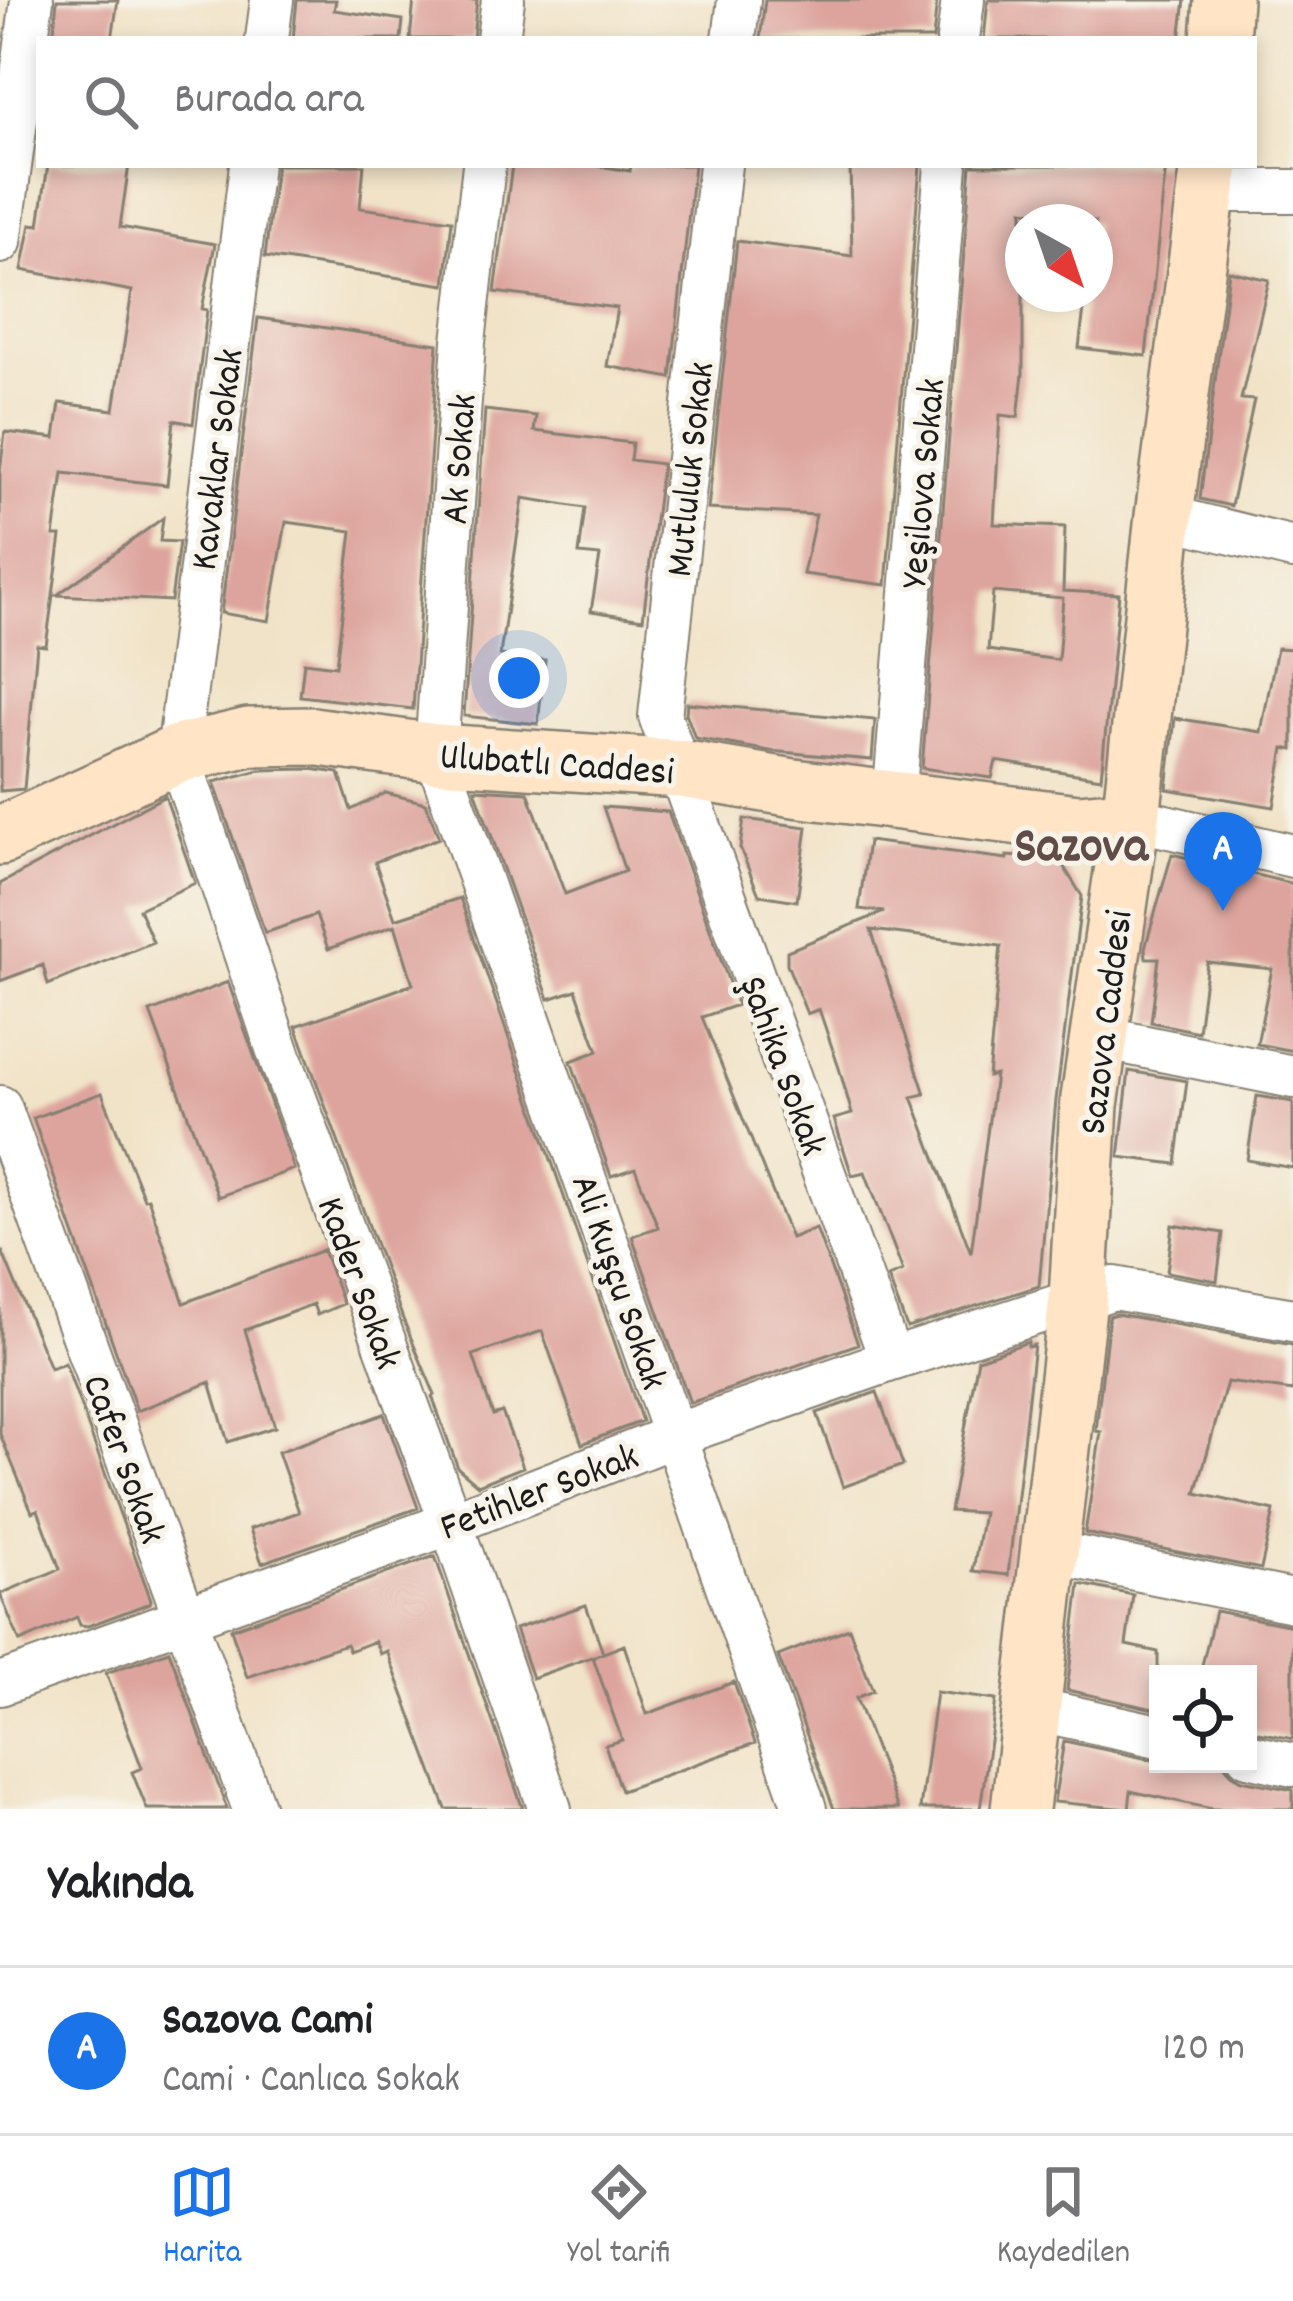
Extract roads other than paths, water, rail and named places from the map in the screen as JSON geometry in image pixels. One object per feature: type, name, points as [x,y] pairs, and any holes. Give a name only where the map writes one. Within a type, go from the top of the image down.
[{"type":"street","points":[[0,242],[32,0]]},
{"type":"street","points":[[267,36],[272,0]]},
{"type":"street","points":[[498,36],[503,0]]},
{"type":"street","points":[[734,36],[739,0]]},
{"type":"street","points":[[958,36],[962,0]]},
{"type":"street","points":[[1220,36],[1223,0]]},
{"type":"street","name":"Kavaklar Sokak","points":[[178,754],[250,168]]},
{"type":"street","name":"Ak Sokak","points":[[436,753],[464,342],[484,168]]},
{"type":"street","name":"Mutluluk Sokak","points":[[681,770],[660,716],[720,168]]},
{"type":"street","name":"Yeşilova Sokak","points":[[894,801],[946,168]]},
{"type":"street","points":[[1209,178],[1293,191]]},
{"type":"street","name":"Sazova Caddesi","points":[[1020,1809],[1078,1299],[1089,1105],[1131,818],[1163,516],[1209,178]]},
{"type":"street","points":[[1163,516],[1293,548]]},
{"type":"street","name":"Ulubatlı Caddesi","points":[[0,836],[178,754],[249,737],[291,736],[436,753],[681,770],[1078,823],[1131,818]]},
{"type":"street","name":"Ali Kuşçu Sokak","points":[[436,753],[806,1809]]},
{"type":"street","name":"Kader Sokak","points":[[178,754],[281,1060],[550,1809]]},
{"type":"street","name":"Şahika Sokak","points":[[681,770],[891,1360]]},
{"type":"street","points":[[1131,818],[1293,856]]},
{"type":"street","points":[[1097,1037],[1293,1077]]},
{"type":"street","name":"Cafer Sokak","points":[[0,1107],[254,1809]]},
{"type":"street","name":"Fetihler Sokak","points":[[0,1684],[451,1523],[676,1435],[1114,1288],[1293,1320]]},
{"type":"street","points":[[1051,1552],[1293,1600]]},
{"type":"street","points":[[1030,1708],[1149,1734]]},
{"type":"street","points":[[1257,1757],[1293,1765]]},
{"type":"place","name":"Sazova Cami","points":[[1223,911]]},
{"type":"district","name":"Sazova","points":[[1081,842]]}]
